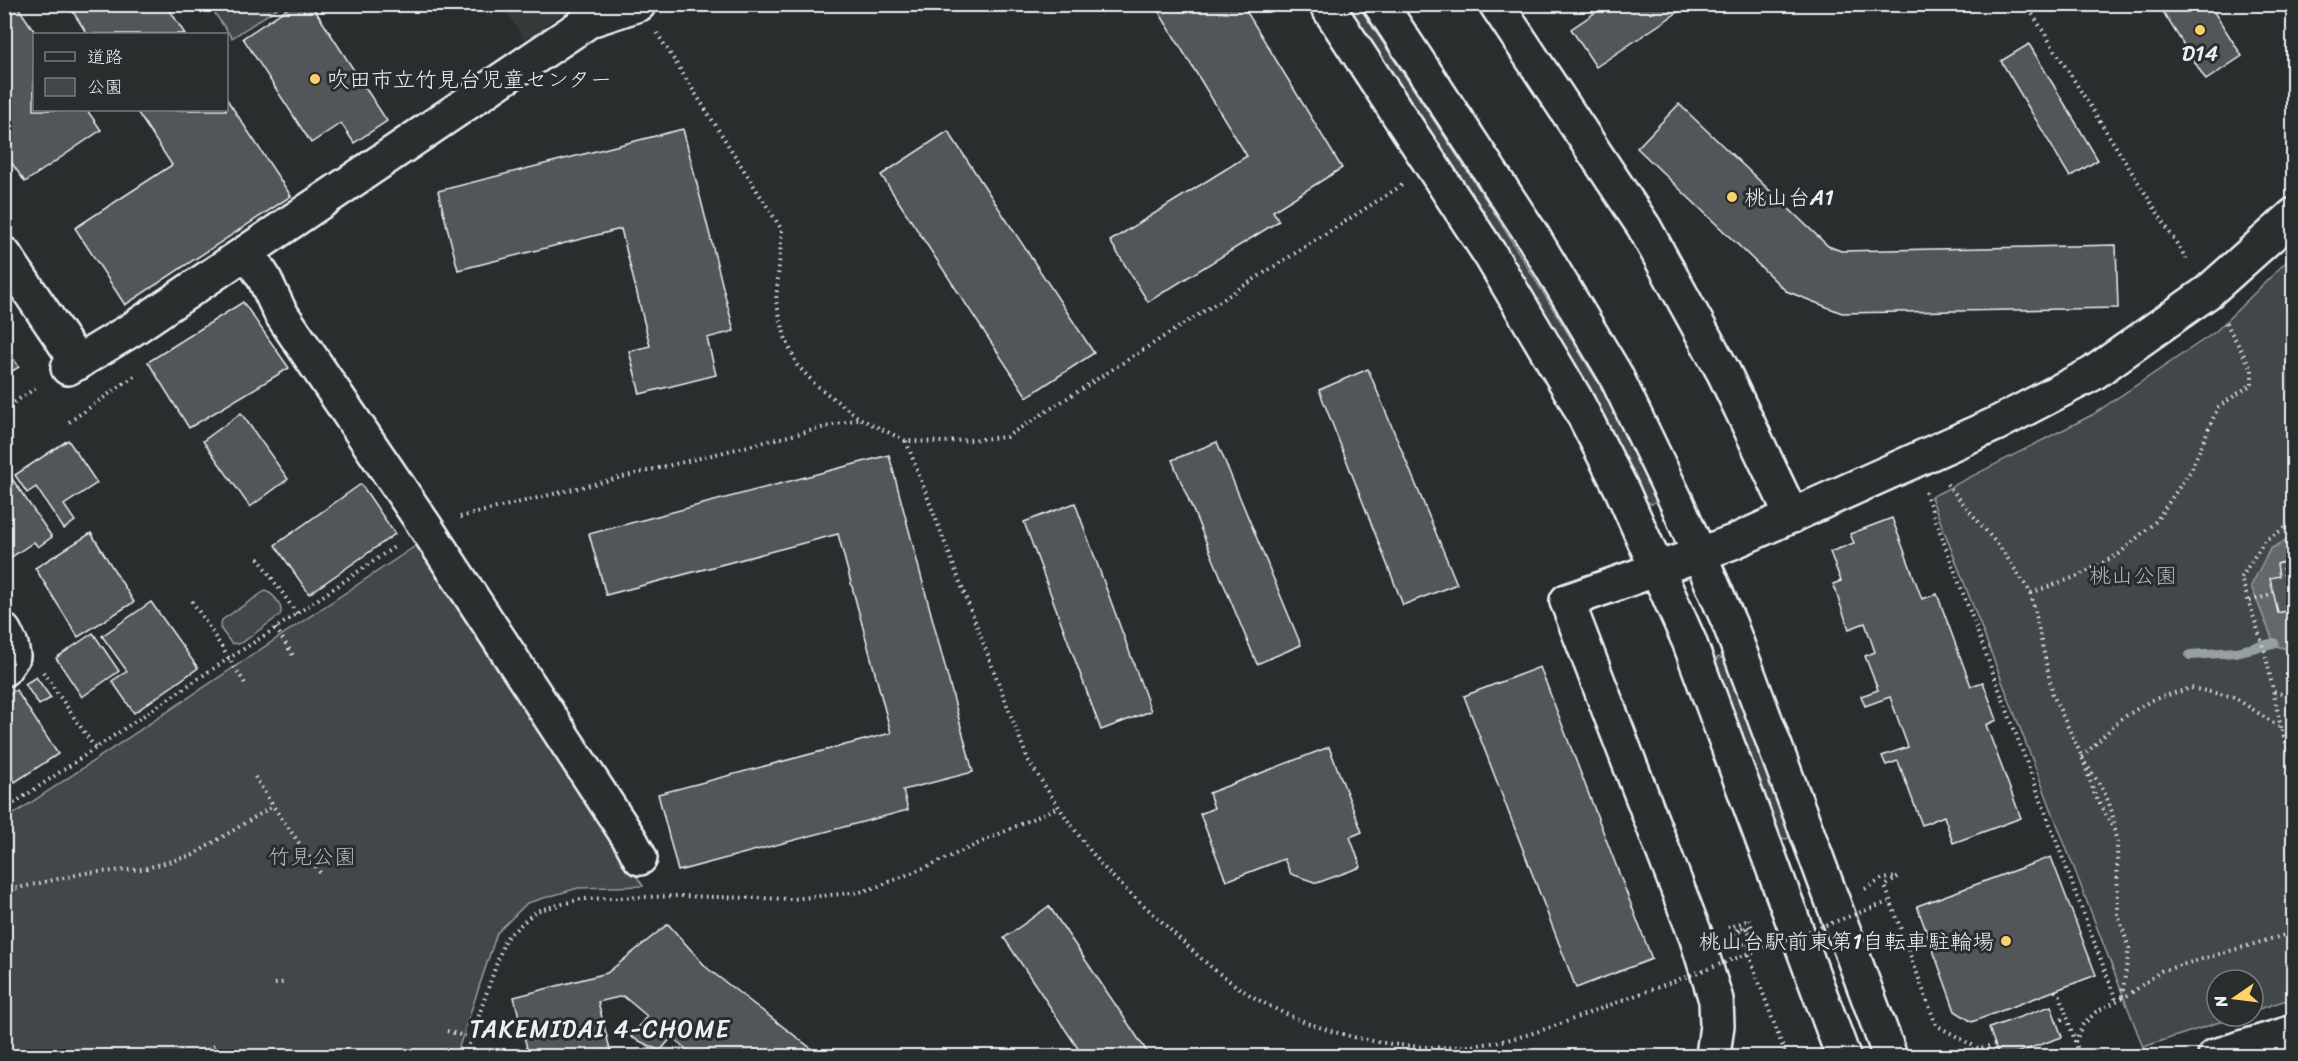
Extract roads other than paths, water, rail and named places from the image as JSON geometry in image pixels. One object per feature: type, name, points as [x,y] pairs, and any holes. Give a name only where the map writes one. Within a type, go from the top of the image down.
[{"type":"main road","points":[[1326,4],[1491,256],[1557,368],[1621,488],[1689,641],[1843,1056]]},
{"type":"main road","points":[[1380,4],[1532,235],[1615,374],[1700,554],[1730,625],[1890,1056]]},
{"type":"main road","points":[[1496,4],[1644,227],[1724,373],[1792,516]]},
{"type":"main road","points":[[4,254],[73,366],[247,252],[590,20],[645,15]]},
{"type":"main road","points":[[1713,1056],[1717,1025],[1716,1000],[1697,939],[1567,600],[1733,542],[1996,424],[2092,374],[2208,292],[2294,215]]},
{"type":"main road","points":[[247,252],[264,278],[280,312],[425,526],[640,858]]},
{"type":"main road","points":[[2215,1056],[2294,1032]]},
{"type":"waterway","points":[[2190,655],[2236,652],[2274,643]]},
{"type":"place","name":"D14","points":[[2200,30]]},
{"type":"place","name":"吹田市立竹見台児童センター","points":[[315,79]]},
{"type":"place","name":"桃山台A1","points":[[1732,197]]},
{"type":"place","name":"桃山台駅前東第1自転車駐輪場","points":[[2006,941]]},
{"type":"district","name":"TAKEMIDAI 4-CHOME","points":[[600,1029]]},
{"type":"park label","name":"桃山公園","points":[[2133,575]]},
{"type":"park label","name":"竹見公園","points":[[312,856]]}]
